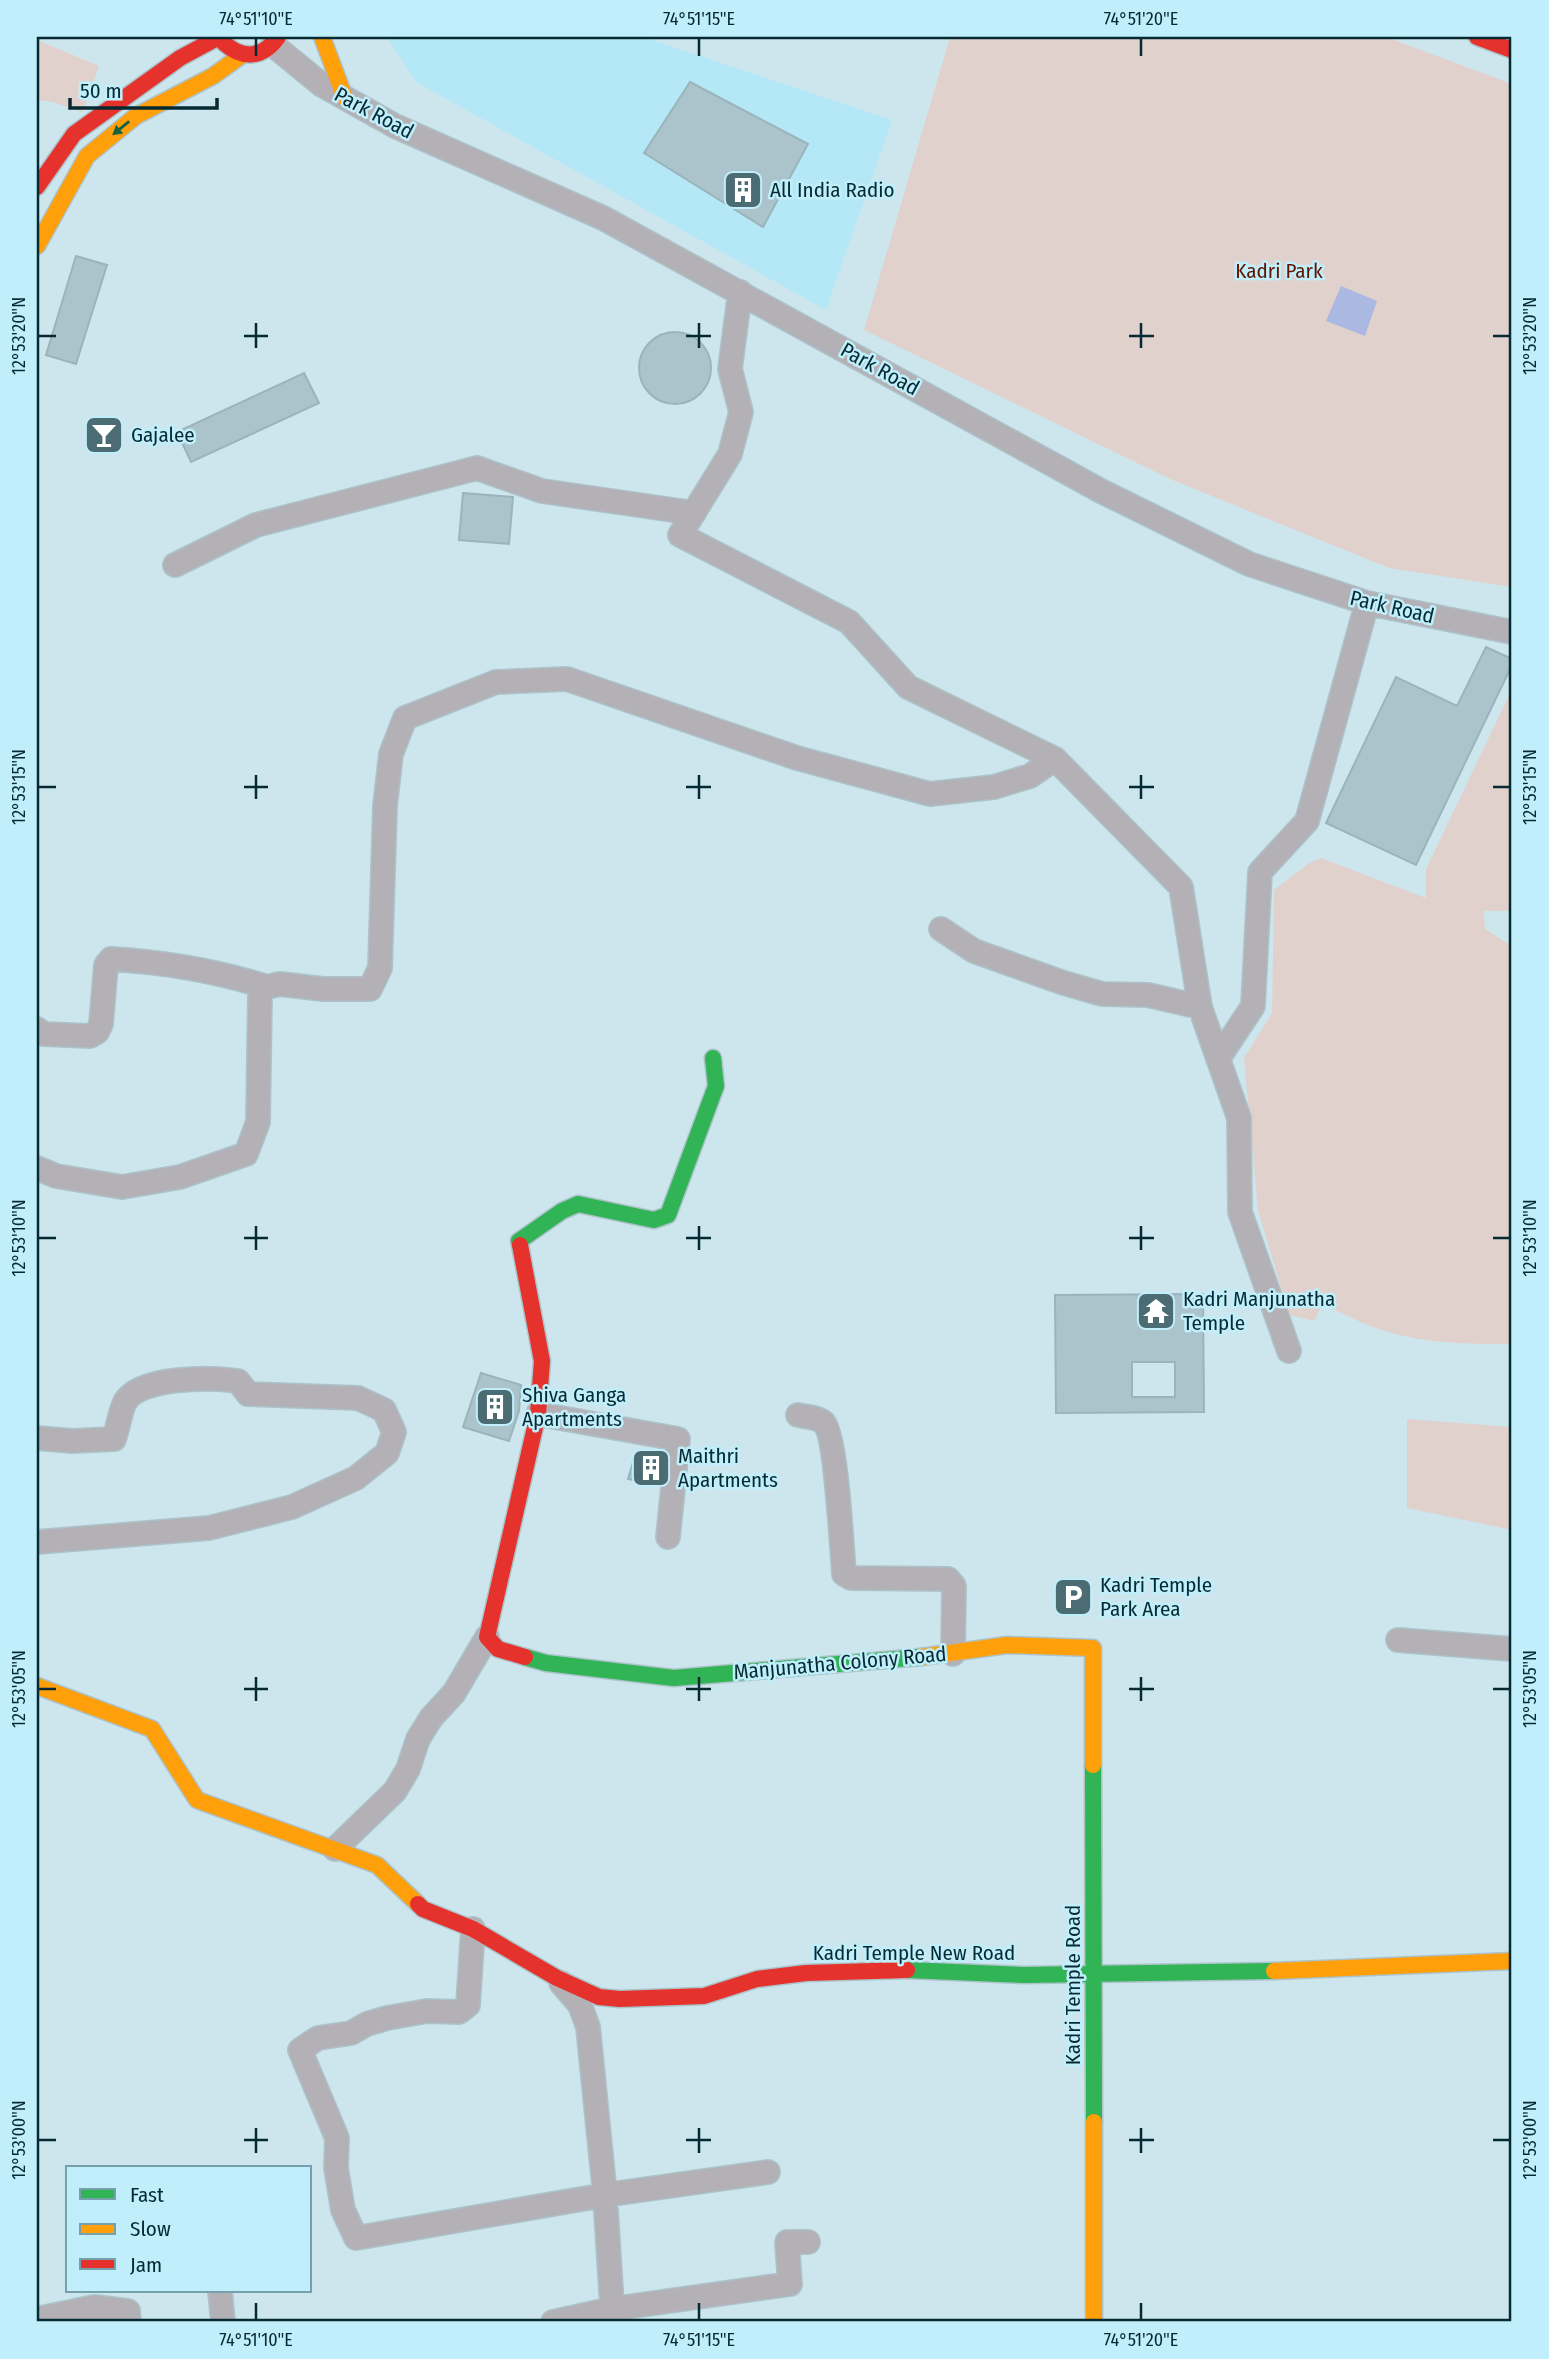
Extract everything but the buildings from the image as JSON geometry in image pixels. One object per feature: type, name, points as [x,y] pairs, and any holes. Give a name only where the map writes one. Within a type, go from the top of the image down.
[{"type":"main road","points":[[37,187],[74,134],[180,58],[220,37],[226,45],[242,55]]},
{"type":"main road","points":[[321,37],[345,99]]},
{"type":"main road","points":[[1477,37],[1512,50]]},
{"type":"main road","points":[[37,246],[87,156],[136,116],[213,76],[242,55],[263,53],[276,40]]},
{"type":"main road","points":[[487,1637],[538,1414],[542,1361],[519,1241],[562,1211],[578,1204],[654,1220],[668,1215],[716,1086],[713,1058]]},
{"type":"main road","name":"Manjunatha Colony Road","points":[[487,1637],[498,1649],[546,1663],[674,1678],[953,1654],[1007,1645],[1093,1648]]},
{"type":"main road","name":"Kadri Temple Road","points":[[1093,1648],[1094,2322]]},
{"type":"main road","name":"Kadri Temple New Road","points":[[37,1686],[152,1729],[197,1800],[377,1865],[422,1909],[472,1929],[557,1978],[599,1997],[620,2000],[704,1996],[757,1979],[806,1973],[906,1970],[1024,1975],[1094,1974],[1325,1970],[1512,1961]]},
{"type":"street","name":"Park Road","points":[[276,40],[323,85],[395,126],[603,218],[1101,491],[1237,558],[1367,603],[1512,632]]},
{"type":"street","points":[[740,292],[730,369],[741,412],[730,454],[680,535],[849,622],[908,687],[1055,759],[1181,887],[1199,1007],[1239,1118],[1240,1212],[1289,1351]]},
{"type":"street","points":[[175,565],[256,525],[477,468],[542,491],[694,513]]},
{"type":"street","points":[[1218,1059],[1253,1006],[1260,872],[1307,821],[1367,603]]},
{"type":"street","points":[[37,1030],[43,1034],[90,1036],[97,1032],[101,1024],[106,964],[111,959],[146,961],[192,969],[267,987],[280,984],[323,989],[370,989],[380,968],[385,806],[391,754],[405,718],[496,682],[567,679],[797,758],[930,794],[994,788],[1030,776],[1055,759]]},
{"type":"street","points":[[941,929],[974,951],[1064,983],[1102,994],[1148,995],[1199,1007]]},
{"type":"street","points":[[37,1168],[56,1176],[122,1187],[180,1177],[246,1154],[258,1122],[260,993],[267,987]]},
{"type":"street","points":[[37,1438],[72,1441],[114,1439],[125,1403],[136,1391],[159,1383],[216,1377],[238,1381],[248,1394],[358,1398],[384,1410],[394,1432],[387,1453],[356,1478],[292,1507],[209,1528],[37,1542]]},
{"type":"street","points":[[538,1414],[678,1439],[668,1537]]},
{"type":"street","points":[[798,1415],[819,1420],[827,1430],[835,1463],[844,1574],[852,1578],[948,1579],[954,1586],[953,1654]]},
{"type":"street","points":[[335,1849],[396,1791],[408,1769],[418,1739],[431,1718],[454,1693],[487,1637]]},
{"type":"street","points":[[1398,1640],[1512,1649]]},
{"type":"street","points":[[472,1929],[468,2005],[459,2012],[427,2011],[402,2014],[367,2024],[351,2033],[318,2038],[300,2050],[337,2138],[335,2168],[342,2210],[356,2238],[604,2195],[768,2172]]},
{"type":"street","points":[[557,1978],[580,2005],[588,2027],[613,2316]]},
{"type":"street","points":[[553,2322],[613,2316],[790,2284],[787,2242],[808,2242]]},
{"type":"street","points":[[220,2292],[223,2322]]},
{"type":"street","points":[[37,2319],[94,2307],[128,2311],[129,2322]]},
{"type":"shaded area","points":[[387,37],[644,37],[892,120],[826,310],[416,82]]},
{"type":"shaded area","points":[[1341,286],[1377,301],[1365,336],[1326,321]]},
{"type":"green space","name":"Kadri Park","points":[[950,37],[1386,37],[1512,84],[1512,587],[1389,568],[1170,479],[864,330]]},
{"type":"green space","points":[[37,40],[99,66],[82,112],[53,102],[37,100]]},
{"type":"green space","points":[[1512,689],[1512,911],[1484,911],[1485,929],[1512,946],[1512,1344],[1471,1344],[1417,1339],[1372,1327],[1323,1304],[1314,1321],[1289,1315],[1258,1210],[1244,1058],[1272,1013],[1274,890],[1309,863],[1321,858],[1426,898],[1426,869]]},
{"type":"green space","points":[[1407,1419],[1512,1427],[1512,1530],[1407,1508]]},
{"type":"traffic: fast","points":[[520,1245],[519,1241],[562,1211],[578,1204],[654,1220],[668,1215],[716,1086],[713,1058]]},
{"type":"traffic: fast","points":[[525,1657],[546,1663],[674,1678],[921,1657]]},
{"type":"traffic: fast","points":[[1093,1765],[1094,2122]]},
{"type":"traffic: fast","points":[[907,1970],[1024,1975],[1274,1971]]},
{"type":"traffic: slow","points":[[322,37],[345,98]]},
{"type":"traffic: slow","points":[[37,246],[87,156],[136,116],[213,76],[242,55]]},
{"type":"traffic: slow","points":[[921,1657],[1007,1645],[1093,1648],[1093,1765]]},
{"type":"traffic: slow","points":[[37,1686],[152,1729],[197,1800],[377,1865],[418,1904]]},
{"type":"traffic: slow","points":[[1274,1971],[1512,1961]]},
{"type":"traffic: slow","points":[[1094,2122],[1094,2322]]},
{"type":"traffic: jam","points":[[37,187],[74,134],[180,58],[219,37]]},
{"type":"traffic: jam","points":[[224,43],[238,52],[252,54],[266,49],[278,37]]},
{"type":"traffic: jam","points":[[1477,37],[1512,50]]},
{"type":"traffic: jam","points":[[520,1245],[542,1361],[538,1414],[487,1637],[498,1649],[525,1657]]},
{"type":"traffic: jam","points":[[418,1904],[423,1909],[473,1929],[557,1978],[599,1997],[620,1999],[704,1996],[757,1979],[806,1973],[907,1970]]},
{"type":"place","name":"All India Radio","points":[[743,190]]},
{"type":"place","name":"Gajalee","points":[[104,435]]},
{"type":"place","name":"Kadri Manjunatha Temple","points":[[1156,1311]]},
{"type":"place","name":"Shiva Ganga Apartments","points":[[495,1407]]},
{"type":"place","name":"Maithri Apartments","points":[[651,1468]]},
{"type":"place","name":"Kadri Temple Park Area","points":[[1073,1597]]}]
